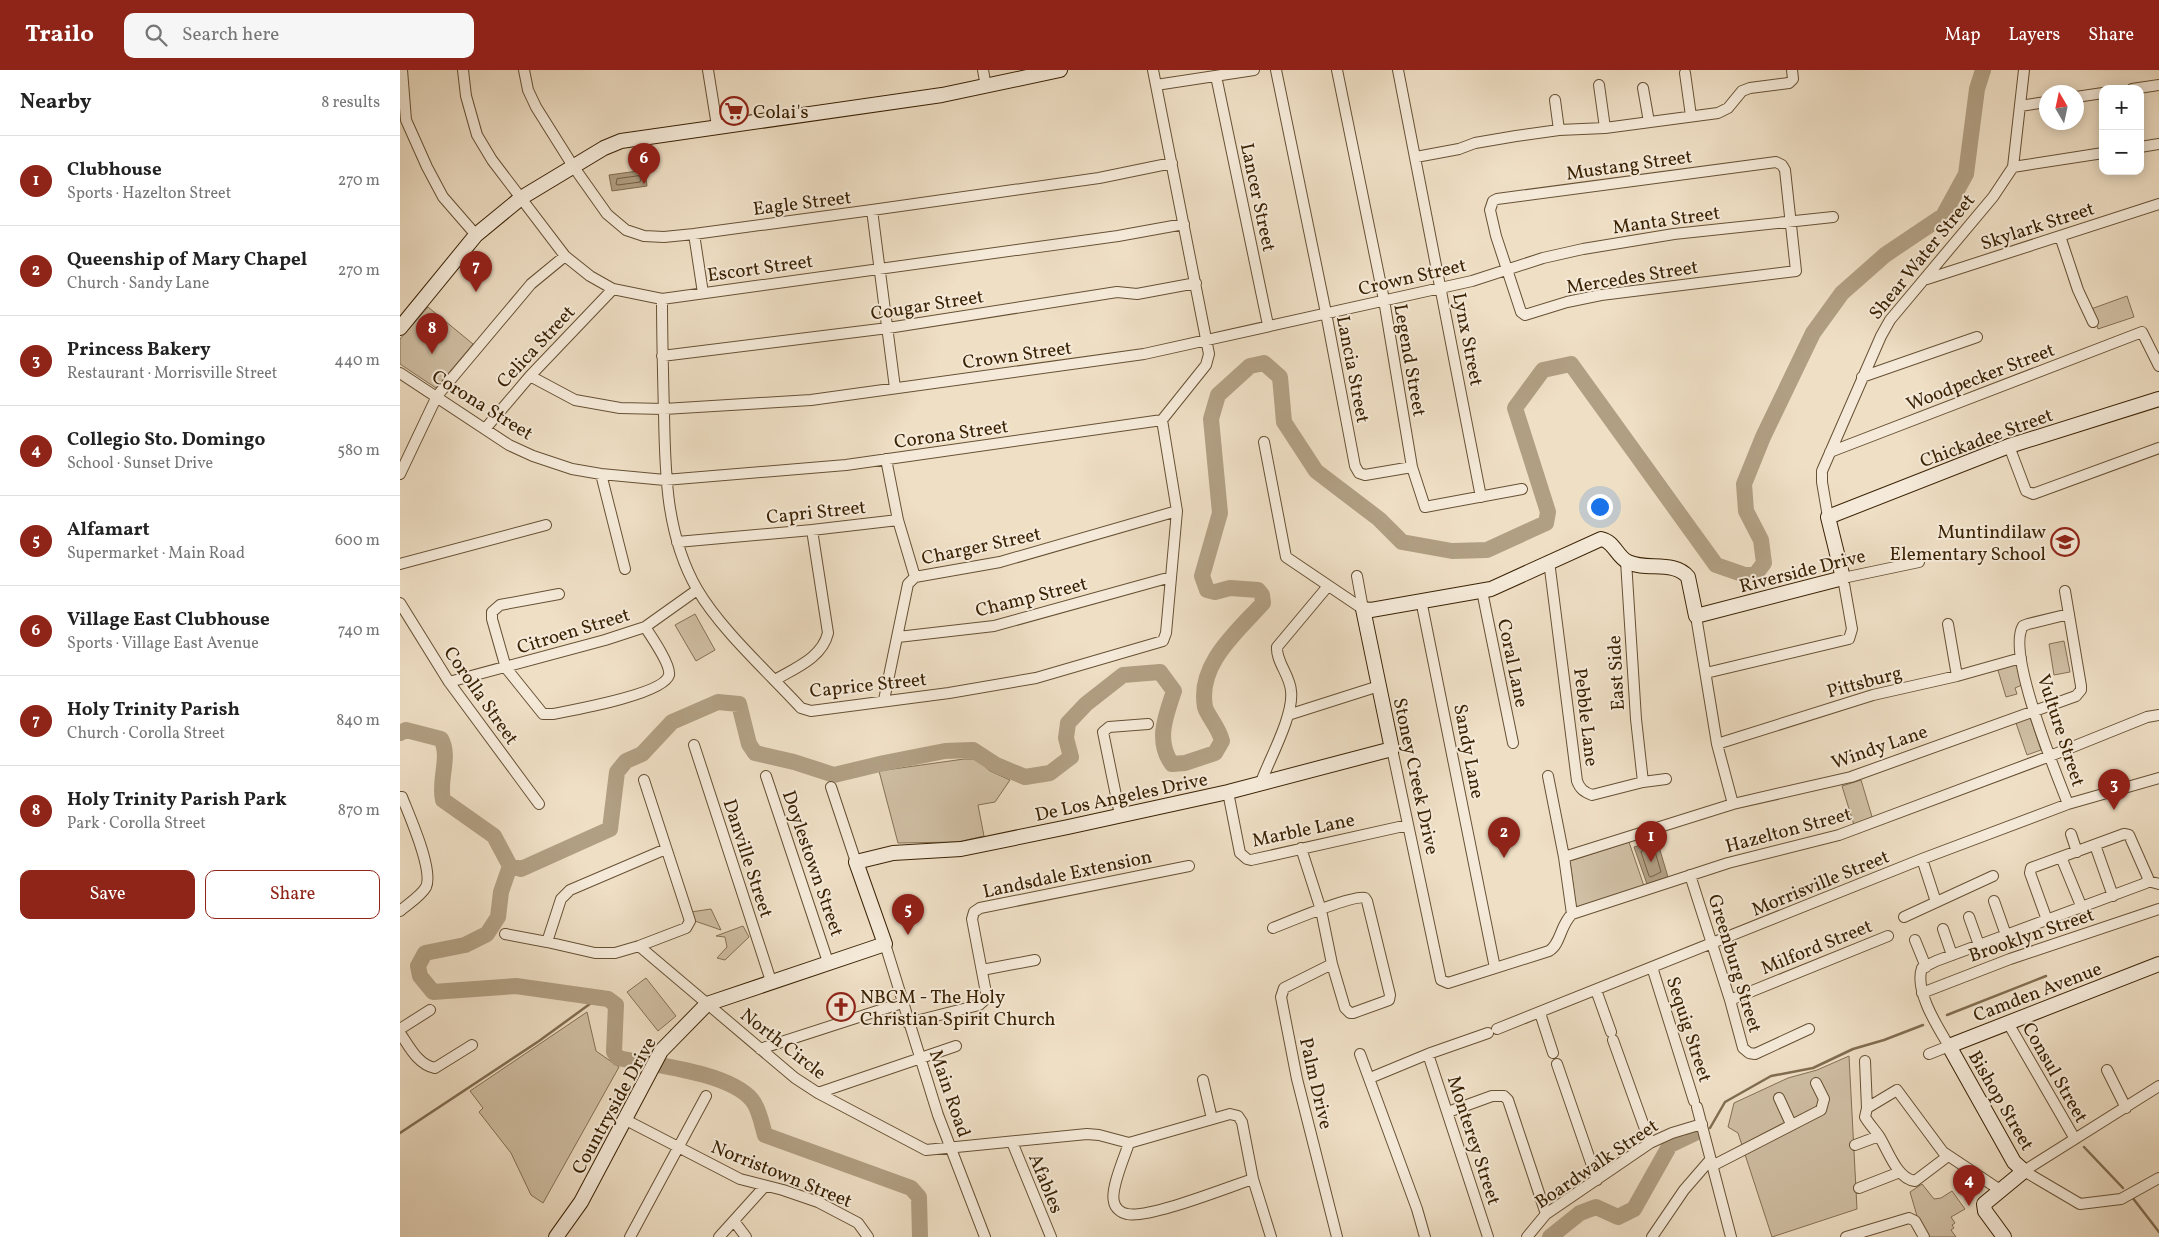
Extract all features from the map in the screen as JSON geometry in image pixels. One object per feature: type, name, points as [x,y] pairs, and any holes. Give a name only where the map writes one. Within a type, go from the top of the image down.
[{"type":"street","points":[[402,70],[403,120],[443,197],[476,235]]},
{"type":"street","name":"Escort Street","points":[[463,70],[466,96],[478,135],[492,160],[565,256],[590,276],[613,289],[662,299],[1118,236],[1184,224]]},
{"type":"street","name":"Eagle Street","points":[[524,70],[528,90],[532,98],[573,166],[608,214],[626,230],[644,236],[664,237],[694,234],[872,210],[1099,178],[1172,163]]},
{"type":"street","points":[[708,70],[717,126]]},
{"type":"street","points":[[983,70],[986,87]]},
{"type":"street","points":[[400,328],[476,235],[521,198],[604,148],[621,141],[942,95],[986,87],[1042,72],[1060,70]]},
{"type":"street","points":[[1153,70],[1209,354],[1206,365],[1162,420]]},
{"type":"street","points":[[1156,85],[1254,70]]},
{"type":"street","name":"Lancia Street","points":[[1276,70],[1357,470],[1365,475],[1412,467]]},
{"type":"street","name":"Legend Street","points":[[1337,70],[1384,300],[1412,467],[1425,507],[1481,497]]},
{"type":"street","name":"Lynx Street","points":[[1398,70],[1481,497]]},
{"type":"street","points":[[1416,157],[1459,149],[1475,143],[1559,130],[1606,128],[1722,112],[1742,91],[1750,88],[1789,83],[1792,79],[1792,70]]},
{"type":"street","name":"Shear Water Street","points":[[1706,673],[1849,638],[1852,629],[1843,578],[1823,492],[1822,471],[1880,336],[1890,320],[1993,197],[2014,167],[2024,70]]},
{"type":"street","points":[[1685,73],[1691,116]]},
{"type":"street","name":"Lancer Street","points":[[1216,76],[1268,326]]},
{"type":"street","points":[[1599,85],[1606,128]]},
{"type":"street","points":[[2144,87],[2159,85]]},
{"type":"street","points":[[1642,88],[1649,122]]},
{"type":"street","points":[[2084,96],[2099,94]]},
{"type":"street","points":[[1555,100],[1559,130]]},
{"type":"street","points":[[2020,106],[2039,103]]},
{"type":"street","points":[[2144,146],[2159,144]]},
{"type":"street","points":[[2014,167],[2099,154]]},
{"type":"street","name":"Mustang Street","points":[[1506,268],[1490,210],[1493,201],[1496,199],[1777,158],[1785,170],[1796,271]]},
{"type":"street","name":"Skylark Street","points":[[1926,279],[2159,204]]},
{"type":"street","points":[[872,210],[895,388]]},
{"type":"street","name":"Manta Street","points":[[1506,268],[1592,247],[1674,234],[1833,216]]},
{"type":"street","points":[[694,234],[703,293]]},
{"type":"street","points":[[2060,236],[2078,290],[2092,322]]},
{"type":"street","points":[[400,474],[437,396],[531,284],[565,256]]},
{"type":"street","name":"Crown Street","points":[[530,376],[575,400],[620,408],[664,409],[811,400],[1144,354],[1472,281],[1506,268]]},
{"type":"street","name":"Mercedes Street","points":[[1506,268],[1520,311],[1525,315],[1567,302],[1601,295],[1796,271]]},
{"type":"street","name":"Cougar Street","points":[[662,356],[888,328],[1117,292],[1137,294],[1196,283]]},
{"type":"street","name":"Celica Street","points":[[485,429],[530,376],[613,289]]},
{"type":"street","name":"Caprice Street","points":[[662,299],[665,480],[677,542],[697,590],[717,617],[801,708],[810,711],[949,693],[1036,678],[1158,644],[1162,641],[1166,633],[1177,511],[1162,420]]},
{"type":"street","name":"Woodpecker Street","points":[[1830,452],[2142,332],[2159,366]]},
{"type":"street","points":[[1862,377],[1977,337]]},
{"type":"street","name":"Corona Street","points":[[400,373],[509,445],[534,456],[572,469],[600,474],[665,480],[846,465],[1162,420]]},
{"type":"street","name":"Chickadee Street","points":[[1828,517],[2009,446],[2159,399]]},
{"type":"street","points":[[1264,442],[1284,553],[1289,560],[1363,609],[1371,610],[1491,589],[1601,539],[1610,542],[1626,561],[1647,567],[1672,567],[1685,573],[1688,577],[1696,616],[1717,744],[1733,804]]},
{"type":"street","points":[[2009,446],[2026,491],[2033,494],[2159,448]]},
{"type":"street","name":"Capri Street","points":[[677,542],[898,520],[886,460]]},
{"type":"street","points":[[600,474],[625,569]]},
{"type":"street","points":[[1481,497],[1522,489]]},
{"type":"street","name":"Charger Street","points":[[884,700],[908,584],[915,577],[1000,562],[1177,511]]},
{"type":"street","points":[[898,520],[915,577]]},
{"type":"street","points":[[400,564],[546,526]]},
{"type":"street","points":[[775,680],[821,651],[826,643],[828,633],[812,530]]},
{"type":"street","name":"Pebble Lane","points":[[1549,561],[1577,781],[1580,788],[1584,792],[1592,794],[1643,782],[1666,779]]},
{"type":"street","name":"East Side","points":[[1626,561],[1636,719],[1643,782]]},
{"type":"street","name":"Riverside Drive","points":[[1696,616],[1843,578],[1919,562]]},
{"type":"street","name":"Champ Street","points":[[898,637],[994,626],[1171,576]]},
{"type":"street","name":"Stoney Creek Drive","points":[[1357,576],[1442,982],[1448,984],[1495,968]]},
{"type":"street","points":[[1261,782],[1291,708],[1291,689],[1278,655],[1277,647],[1328,586]]},
{"type":"street","name":"Citroen Street","points":[[448,682],[506,668],[645,627],[697,590]]},
{"type":"street","name":"Coral Lane","points":[[1482,591],[1513,743]]},
{"type":"street","points":[[2065,592],[2069,614]]},
{"type":"street","points":[[559,594],[500,606],[492,612],[492,619],[506,668],[543,714],[548,715],[625,697],[662,685],[668,676],[662,656],[645,627]]},
{"type":"street","name":"Sandy Lane","points":[[1421,600],[1495,968]]},
{"type":"street","name":"Corolla Street","points":[[400,603],[448,682],[539,804]]},
{"type":"street","name":"Vulture Street","points":[[2068,804],[2033,711],[2021,658],[2019,635],[2023,626],[2069,614]]},
{"type":"street","name":"Windy Lane","points":[[1564,857],[1733,804],[1851,777],[2076,696],[2081,690],[2069,614]]},
{"type":"street","points":[[1948,624],[1958,676]]},
{"type":"street","name":"Pittsburg","points":[[1717,744],[1873,695],[1958,676],[2021,658]]},
{"type":"street","points":[[1288,715],[1379,686]]},
{"type":"street","name":"Hazelton Street","points":[[1572,914],[1690,875],[1839,835],[2159,714]]},
{"type":"street","points":[[1120,815],[1104,732],[1110,727],[1148,724]]},
{"type":"street","name":"Danville Street","points":[[694,745],[771,981]]},
{"type":"street","name":"De Los Angeles Drive","points":[[856,862],[893,853],[961,849],[1228,792],[1261,782],[1392,750]]},
{"type":"street","name":"Doylestown Street","points":[[766,776],[828,962]]},
{"type":"street","points":[[1495,968],[1556,947],[1564,921],[1572,914],[1564,857],[1548,776]]},
{"type":"street","name":"Morrisville Street","points":[[1370,1078],[1428,1054],[1540,1013],[1712,943],[2068,804],[2159,778]]},
{"type":"street","points":[[505,934],[595,953],[615,953],[686,928],[690,921],[644,780]]},
{"type":"street","name":"Main Road","points":[[832,787],[885,944],[919,1059],[950,1149],[986,1237]]},
{"type":"street","name":"Marble Lane","points":[[1228,792],[1240,853],[1251,860],[1408,825]]},
{"type":"street","points":[[400,797],[402,797],[425,861],[428,881],[426,888],[400,911]]},
{"type":"street","points":[[2072,834],[2077,852]]},
{"type":"street","points":[[2047,920],[2030,870],[2034,867],[2128,834],[2148,881]]},
{"type":"street","points":[[2095,845],[2113,896]]},
{"type":"street","points":[[548,942],[561,899],[570,890],[666,848]]},
{"type":"street","points":[[1273,928],[1321,910],[1356,896],[1363,896],[1367,900],[1390,995],[1389,1000],[1354,1012],[1347,1011],[1332,964],[1321,910],[1302,848]]},
{"type":"street","points":[[2061,857],[2082,908]]},
{"type":"street","points":[[1922,860],[1936,902]]},
{"type":"street","name":"Landsdale Extension","points":[[908,1023],[985,1002],[987,998],[972,919],[974,912],[980,908],[1189,866]]},
{"type":"street","name":"Greenburg Street","points":[[1690,875],[1730,1000],[1743,1048],[1748,1053],[1756,1054],[1809,1030]]},
{"type":"street","points":[[1904,917],[1993,876]]},
{"type":"street","points":[[2148,881],[2159,884]]},
{"type":"street","points":[[1922,993],[1919,976],[1922,968],[1926,966],[2146,884],[2148,881]]},
{"type":"street","points":[[1994,901],[2006,935]]},
{"type":"street","name":"Brooklyn Street","points":[[1922,993],[2010,959],[2156,910]]},
{"type":"street","points":[[1969,917],[1979,945]]},
{"type":"street","points":[[1944,929],[1952,955]]},
{"type":"street","name":"Milford Street","points":[[1730,1000],[1888,936]]},
{"type":"street","points":[[1915,940],[1926,966]]},
{"type":"street","name":"Countryside Drive","points":[[556,1237],[581,1202],[661,1050],[707,1004],[885,944]]},
{"type":"street","name":"North Circle","points":[[639,946],[795,1078],[818,1093],[926,1150],[1086,1134],[1099,1135],[1129,1143]]},
{"type":"street","points":[[982,970],[1035,960]]},
{"type":"street","name":"Palm Drive","points":[[1332,964],[1284,988],[1281,993],[1297,1079],[1337,1237]]},
{"type":"street","name":"Camden Avenue","points":[[1929,1054],[2159,964]]},
{"type":"street","name":"Sequig Street","points":[[1652,967],[1702,1124]]},
{"type":"street","points":[[1596,990],[1650,1143]]},
{"type":"street","name":"Bishop Street","points":[[1922,993],[1949,1046],[2014,1162],[2024,1171]]},
{"type":"street","points":[[760,1049],[902,1003]]},
{"type":"street","points":[[430,1010],[400,1031],[422,1062],[427,1066],[435,1068],[472,1045]]},
{"type":"street","points":[[1540,1013],[1553,1053]]},
{"type":"street","name":"Consul Street","points":[[2008,1023],[2075,1138]]},
{"type":"street","points":[[818,1093],[956,1046]]},
{"type":"street","points":[[1360,1054],[1417,1209],[1425,1237]]},
{"type":"street","name":"Monterey Street","points":[[1428,1054],[1488,1237]]},
{"type":"street","points":[[1865,1062],[1867,1108],[1865,1117],[1879,1136],[1900,1172],[1910,1181],[1915,1181],[1948,1156]]},
{"type":"street","points":[[1557,1064],[1597,1180]]},
{"type":"street","points":[[2107,1070],[2126,1108]]},
{"type":"street","points":[[1203,1080],[1212,1119]]},
{"type":"street","points":[[1652,1237],[1684,1190],[1711,1163],[1822,1110],[1824,1099],[1816,1083]]},
{"type":"street","points":[[2004,1237],[1985,1211],[1984,1204],[2024,1171],[2159,1086]]},
{"type":"street","points":[[1867,1108],[1897,1090],[1948,1156],[2000,1190]]},
{"type":"street","points":[[630,1237],[706,1096]]},
{"type":"street","points":[[1448,1112],[1492,1096],[1504,1096],[1508,1100],[1546,1214]]},
{"type":"street","points":[[1779,1098],[1791,1124]]},
{"type":"street","points":[[1253,1179],[1149,1213],[1125,1214],[1118,1209],[1114,1202],[1113,1193],[1129,1143],[1230,1114],[1238,1116],[1242,1122],[1253,1179],[1271,1237]]},
{"type":"street","name":"Norristown Street","points":[[624,1119],[740,1179],[818,1202],[858,1223],[868,1237]]},
{"type":"street","points":[[1702,1124],[1731,1237]]},
{"type":"street","name":"Boardwalk Street","points":[[1527,1237],[1546,1214],[1650,1143],[1672,1133],[1702,1124]]},
{"type":"street","points":[[1855,1145],[1879,1136]]},
{"type":"street","name":"Afables","points":[[1012,1142],[1050,1237]]},
{"type":"street","points":[[2024,1171],[2080,1204],[2121,1199],[2159,1178]]},
{"type":"street","points":[[1859,1188],[1900,1172]]},
{"type":"street","points":[[719,1237],[765,1186]]},
{"type":"street","points":[[1846,1237],[1909,1218],[1915,1221],[1924,1237]]},
{"type":"street","points":[[734,1221],[746,1237]]},
{"type":"shaded area","points":[[2127,296],[2134,317],[2098,329],[2091,309]]},
{"type":"shaded area","points":[[428,307],[473,344],[436,388],[400,364],[400,339]]},
{"type":"shaded area","points":[[695,614],[715,650],[696,661],[675,625]]},
{"type":"shaded area","points":[[2064,641],[2070,672],[2054,675],[2049,644]]},
{"type":"shaded area","points":[[2016,663],[2022,685],[2015,688],[2017,694],[2006,697],[1997,667]]},
{"type":"shaded area","points":[[2030,717],[2041,750],[2027,755],[2016,723]]},
{"type":"shaded area","points":[[976,759],[990,771],[1010,780],[995,802],[978,805],[984,836],[958,842],[898,843],[879,771]]},
{"type":"shaded area","points":[[1861,780],[1873,820],[1854,825],[1842,786]]},
{"type":"shaded area","points":[[1629,842],[1644,886],[1576,908],[1570,861]]},
{"type":"shaded area","points":[[711,909],[721,930],[692,920],[691,912]]},
{"type":"shaded area","points":[[743,926],[749,937],[725,960],[717,958],[727,947],[725,937],[716,936]]},
{"type":"shaded area","points":[[646,978],[676,1016],[658,1031],[627,992]]},
{"type":"shaded area","points":[[587,1012],[596,1051],[619,1067],[543,1203],[531,1195],[511,1153],[479,1112],[483,1108],[470,1091]]},
{"type":"shaded area","points":[[1849,1056],[1857,1209],[1772,1237],[1738,1133],[1728,1127],[1734,1103],[1788,1078],[1817,1070]]},
{"type":"shaded area","points":[[1922,1184],[1934,1199],[1941,1198],[1952,1191],[1965,1209],[1951,1217],[1955,1223],[1952,1225],[1954,1228],[1951,1230],[1956,1237],[1929,1237],[1917,1216],[1910,1192]]},
{"type":"water","points":[[645,170],[647,186],[612,191],[609,175]]},
{"type":"water","points":[[1657,840],[1668,877],[1647,884],[1634,847]]},
{"type":"waterway","points":[[510,866],[521,869],[610,829],[617,772],[626,761],[642,754],[672,722],[718,702],[739,704],[749,744],[755,753],[794,762],[834,775],[945,751],[973,750],[996,765],[1025,777],[1050,773],[1071,757],[1066,738],[1068,723],[1086,704],[1123,675],[1160,672],[1174,691],[1165,719],[1163,737],[1164,746],[1172,764],[1185,763],[1215,753],[1222,741],[1205,707],[1204,691],[1207,677],[1222,649],[1263,603],[1262,595],[1258,590],[1230,588],[1215,592],[1207,590],[1202,576],[1220,513],[1211,419],[1218,395],[1250,366],[1264,363],[1280,377],[1284,422],[1316,471],[1379,519],[1402,542],[1452,551],[1487,550],[1546,523],[1548,512],[1515,408],[1543,370],[1571,364],[1716,565],[1745,575],[1755,575],[1764,563],[1761,540],[1746,511],[1744,484],[1763,437],[1813,333],[1842,293],[1885,255],[1943,216],[1966,174],[1977,89],[1983,70]]},
{"type":"waterway","points":[[400,733],[406,730],[441,739],[445,753],[442,785],[443,800],[494,836],[510,866]]},
{"type":"waterway","points":[[510,866],[501,892],[498,917],[487,934],[465,945],[425,953],[418,966],[420,976],[433,992],[516,986],[608,999],[616,1005],[614,1052],[618,1058],[689,1071],[726,1083],[741,1090],[752,1100],[765,1135],[911,1188],[919,1197],[920,1237]]},
{"type":"waterway","points":[[1947,1015],[2046,976]]},
{"type":"waterway","points":[[400,1133],[539,1041],[598,998]]},
{"type":"waterway","points":[[1710,1128],[1725,1102],[1771,1076],[1813,1068],[1853,1049],[1884,1040],[1923,1025]]},
{"type":"waterway","points":[[1550,1237],[1580,1213],[1596,1207],[1618,1217],[1634,1209],[1670,1145],[1695,1133]]},
{"type":"waterway","points":[[2084,1147],[2123,1188]]},
{"type":"waterway","points":[[2132,1197],[2159,1232]]},
{"type":"place","name":"Colai's","points":[[734,111]]},
{"type":"place","name":"Village East Clubhouse","points":[[644,184]]},
{"type":"place","name":"Holy Trinity Parish","points":[[476,292]]},
{"type":"place","name":"Holy Trinity Parish Park","points":[[432,354]]},
{"type":"place","name":"Muntindilaw Elementary School","points":[[2065,542]]},
{"type":"place","name":"Princess Bakery","points":[[2114,810]]},
{"type":"place","name":"Queenship of Mary Chapel","points":[[1504,858]]},
{"type":"place","name":"Clubhouse","points":[[1651,862]]},
{"type":"place","name":"Alfamart","points":[[908,935]]},
{"type":"place","name":"NBCM - The Holy Christian Spirit Church","points":[[841,1007]]},
{"type":"place","name":"Collegio Sto. Domingo","points":[[1969,1206]]}]
